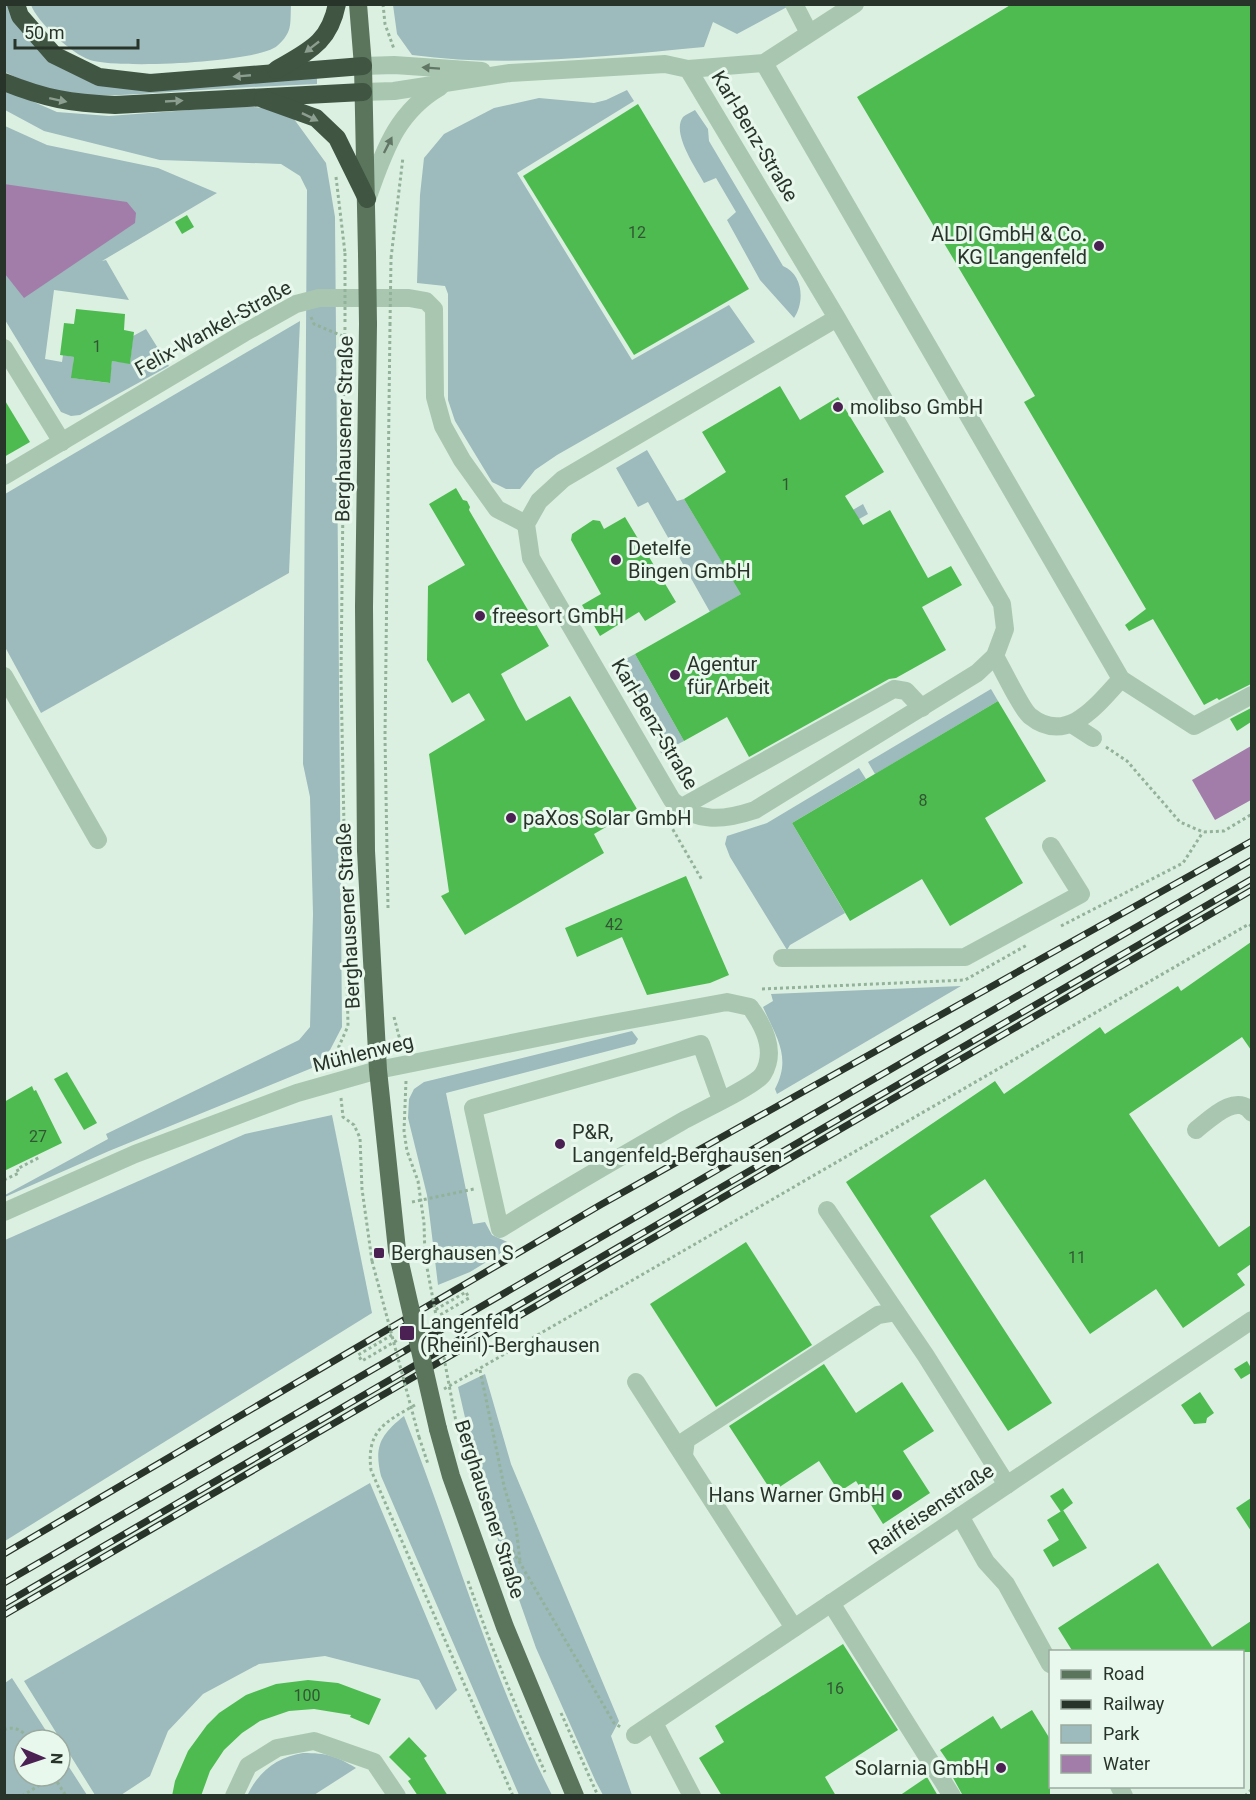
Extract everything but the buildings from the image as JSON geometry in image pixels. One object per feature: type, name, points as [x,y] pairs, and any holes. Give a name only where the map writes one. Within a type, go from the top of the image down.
[{"type":"highway","points":[[16,4],[20,16],[54,56],[99,77],[150,83],[363,66]]},
{"type":"highway","points":[[269,74],[315,47],[334,18],[337,4]]},
{"type":"highway","points":[[4,82],[36,95],[76,103],[115,105],[363,92]]},
{"type":"highway","points":[[256,97],[316,118],[337,138],[367,199]]},
{"type":"main road","name":"Berghausener Straße","points":[[358,4],[363,66],[367,199],[368,324],[364,607],[366,851],[378,1070],[397,1250],[451,1476],[505,1627],[575,1796]]},
{"type":"street","points":[[794,4],[809,33]]},
{"type":"street","points":[[688,69],[764,63],[809,33],[832,11],[855,4]]},
{"type":"street","points":[[764,63],[1121,679],[1194,726],[1251,695]]},
{"type":"street","name":"Karl-Benz-Straße","points":[[363,92],[445,85],[510,73],[665,64],[688,69],[837,318],[1002,604],[1005,628],[995,656],[977,673],[755,810],[732,818],[707,818],[680,808],[672,800],[531,558],[526,524]]},
{"type":"street","name":"Karl-Benz-Straße","points":[[363,66],[394,65],[510,73]]},
{"type":"street","name":"Karl-Benz-Straße","points":[[367,199],[385,149],[403,117],[423,97],[445,85]]},
{"type":"street","name":"Felix-Wankel-Straße","points":[[4,476],[62,442],[188,360],[280,312],[319,298],[409,298],[426,301],[431,305],[435,315],[435,397],[443,426],[462,460],[497,509],[526,524]]},
{"type":"street","points":[[526,524],[539,501],[563,479],[837,318]]},
{"type":"street","points":[[4,348],[62,442]]},
{"type":"street","points":[[995,656],[1029,716],[1052,728],[1073,725],[1095,708],[1121,679]]},
{"type":"street","points":[[4,676],[98,840]]},
{"type":"street","points":[[680,808],[894,689],[906,691],[922,708]]},
{"type":"street","points":[[1073,725],[1093,738]]},
{"type":"street","points":[[782,958],[966,957],[1081,894],[1050,846]]},
{"type":"street","name":"Mühlenweg","points":[[4,1212],[135,1154],[297,1093],[378,1070],[727,1002],[750,1007],[762,1023],[769,1047],[768,1065],[762,1077],[721,1100]]},
{"type":"street","points":[[701,1044],[721,1100],[570,1187],[500,1229],[473,1108],[701,1044]]},
{"type":"street","points":[[1196,1130],[1231,1104],[1249,1109],[1251,1113]]},
{"type":"street","points":[[827,1210],[896,1312],[1007,1485]]},
{"type":"street","points":[[684,1455],[686,1440],[878,1315],[896,1312]]},
{"type":"street","name":"Raiffeisenstraße","points":[[635,1735],[1251,1320]]},
{"type":"street","points":[[636,1382],[794,1628]]},
{"type":"street","points":[[960,1516],[986,1562],[1006,1584],[1049,1662]]},
{"type":"street","points":[[831,1603],[952,1796]]},
{"type":"street","points":[[654,1723],[692,1796]]},
{"type":"street","points":[[234,1796],[248,1766],[277,1748],[314,1741],[375,1761],[397,1796]]},
{"type":"path","points":[[345,253],[341,676],[348,1026],[335,1055],[343,1117],[354,1125],[360,1138],[362,1189],[372,1261],[419,1437]]},
{"type":"path","points":[[388,909],[385,737],[391,258]]},
{"type":"path","points":[[314,324],[345,337]]},
{"type":"path","points":[[1093,738],[1127,761],[1180,822],[1203,832],[1224,831],[1251,814]]},
{"type":"path","points":[[680,808],[672,828],[702,880]]},
{"type":"path","points":[[438,1393],[1251,924]]},
{"type":"path","points":[[393,1006],[407,1086],[404,1097],[405,1141],[418,1181],[425,1257],[457,1427],[475,1490]]},
{"type":"path","points":[[4,1180],[19,1173],[17,1169],[40,1157]]},
{"type":"path","points":[[412,1202],[490,1185]]},
{"type":"path","points":[[368,1235],[377,1234]]},
{"type":"path","points":[[435,1310],[466,1292],[469,1298],[447,1311]]},
{"type":"path","points":[[383,1348],[362,1361],[358,1355],[392,1335]]},
{"type":"path","points":[[480,1370],[504,1486],[516,1527],[520,1564]]},
{"type":"path","points":[[417,1404],[386,1422],[377,1432],[370,1446],[371,1470],[513,1796]]},
{"type":"path","points":[[478,1501],[482,1511],[490,1512],[614,1723],[635,1735]]},
{"type":"path","points":[[559,1708],[598,1796]]},
{"type":"path","points":[[22,1796],[35,1788]]},
{"type":"path","points":[[1245,1796],[1251,1789]]},
{"type":"green space","points":[[31,4],[291,5],[290,27],[277,46],[243,57],[186,63],[105,63],[83,57],[65,44],[40,20]]},
{"type":"green space","points":[[785,4],[787,7],[737,34],[713,22],[704,47],[521,61],[448,59],[412,55],[397,34],[393,5]]},
{"type":"green space","points":[[4,5],[9,5],[73,74],[317,78],[317,84],[115,95],[71,93],[50,89],[5,72]]},
{"type":"green space","points":[[4,89],[57,112],[109,116],[243,106],[276,109],[294,119],[326,163],[335,217],[342,1027],[330,1050],[312,1068],[109,1151],[5,1197],[108,1139],[106,1134],[299,1040],[310,1027],[313,914],[310,797],[303,764],[307,190],[300,176],[281,164],[160,160],[44,131],[5,110]]},
{"type":"green space","points":[[627,90],[634,101],[517,173],[632,360],[729,305],[755,342],[557,455],[535,470],[520,489],[506,489],[492,482],[455,421],[448,400],[448,294],[445,286],[417,283],[420,195],[424,158],[444,134],[494,108],[539,98],[594,103]]},
{"type":"green space","points":[[695,110],[708,129],[709,141],[783,266],[795,275],[801,297],[798,312],[794,318],[760,280],[727,220],[736,212],[716,178],[704,183],[686,150],[682,141],[680,124],[683,117]]},
{"type":"green space","points":[[5,126],[47,145],[158,168],[217,193],[102,261],[106,260],[129,300],[54,290],[45,359],[62,362],[63,355],[74,357],[72,378],[109,383],[112,361],[130,363],[133,336],[146,329],[169,366],[80,415],[71,416],[61,412],[5,320]]},
{"type":"green space","points":[[300,321],[289,573],[41,713],[5,647],[5,494]]},
{"type":"green space","points":[[647,450],[677,501],[684,499],[733,580],[863,504],[868,514],[745,584],[748,590],[710,612],[648,502],[638,507],[616,468]]},
{"type":"green space","points":[[635,654],[684,741],[661,753],[658,746],[660,742],[616,664]]},
{"type":"green space","points":[[991,689],[998,701],[875,774],[868,762]]},
{"type":"green space","points":[[859,768],[866,779],[792,823],[845,913],[790,945],[787,950],[730,857],[725,844],[727,836],[767,823]]},
{"type":"green space","points":[[961,986],[777,1094],[775,1089],[780,1078],[782,1057],[777,1038],[763,1007],[773,1001],[771,994]]},
{"type":"green space","points":[[632,1031],[638,1039],[635,1044],[446,1093],[473,1224],[485,1222],[492,1235],[514,1245],[470,1272],[438,1285],[427,1195],[408,1118],[409,1099],[414,1089],[424,1082]]},
{"type":"green space","points":[[332,1115],[372,1313],[5,1541],[5,1240],[245,1134]]},
{"type":"green space","points":[[485,1374],[511,1464],[619,1721],[611,1736],[632,1795],[603,1795],[596,1782],[536,1648],[484,1500],[458,1387]]},
{"type":"green space","points":[[404,1416],[491,1656],[552,1795],[519,1795],[381,1476],[378,1457],[381,1442],[389,1429]]},
{"type":"green space","points":[[370,1483],[457,1690],[436,1710],[419,1680],[325,1656],[259,1664],[203,1694],[168,1731],[150,1776],[121,1795],[95,1795],[72,1758],[72,1728],[53,1728],[24,1681]]},
{"type":"green space","points":[[12,1678],[44,1728],[12,1728],[12,1788],[72,1788],[72,1772],[87,1795],[5,1795],[5,1683]]},
{"type":"green space","points":[[303,1753],[331,1756],[356,1768],[314,1795],[247,1796],[251,1787],[269,1767],[285,1758]]},
{"type":"water","points":[[4,184],[127,202],[136,213],[135,223],[24,298],[5,274]]},
{"type":"water","points":[[1251,746],[1251,800],[1215,820],[1192,780]]},
{"type":"railway","points":[[4,1554],[602,1204],[1252,841]]},
{"type":"railway","points":[[4,1583],[1252,860]]},
{"type":"railway","points":[[4,1604],[1252,879]]},
{"type":"railway","points":[[4,1615],[1252,890]]},
{"type":"place","name":"ALDI GmbH & Co. KG Langenfeld","points":[[1099,246]]},
{"type":"place","name":"molibso GmbH","points":[[838,407]]},
{"type":"place","name":"Detelfe Bingen GmbH","points":[[616,560]]},
{"type":"place","name":"freesort GmbH","points":[[480,616]]},
{"type":"place","name":"Agentur für Arbeit","points":[[675,675]]},
{"type":"place","name":"paXos Solar GmbH","points":[[511,818]]},
{"type":"place","name":"P&R, Langenfeld-Berghausen","points":[[560,1144]]},
{"type":"place","name":"Berghausen S","points":[[379,1253]]},
{"type":"place","name":"Langenfeld (Rheinl)-Berghausen","points":[[407,1333]]},
{"type":"place","name":"Hans Warner GmbH","points":[[897,1495]]},
{"type":"place","name":"Solarnia GmbH","points":[[1001,1768]]}]
